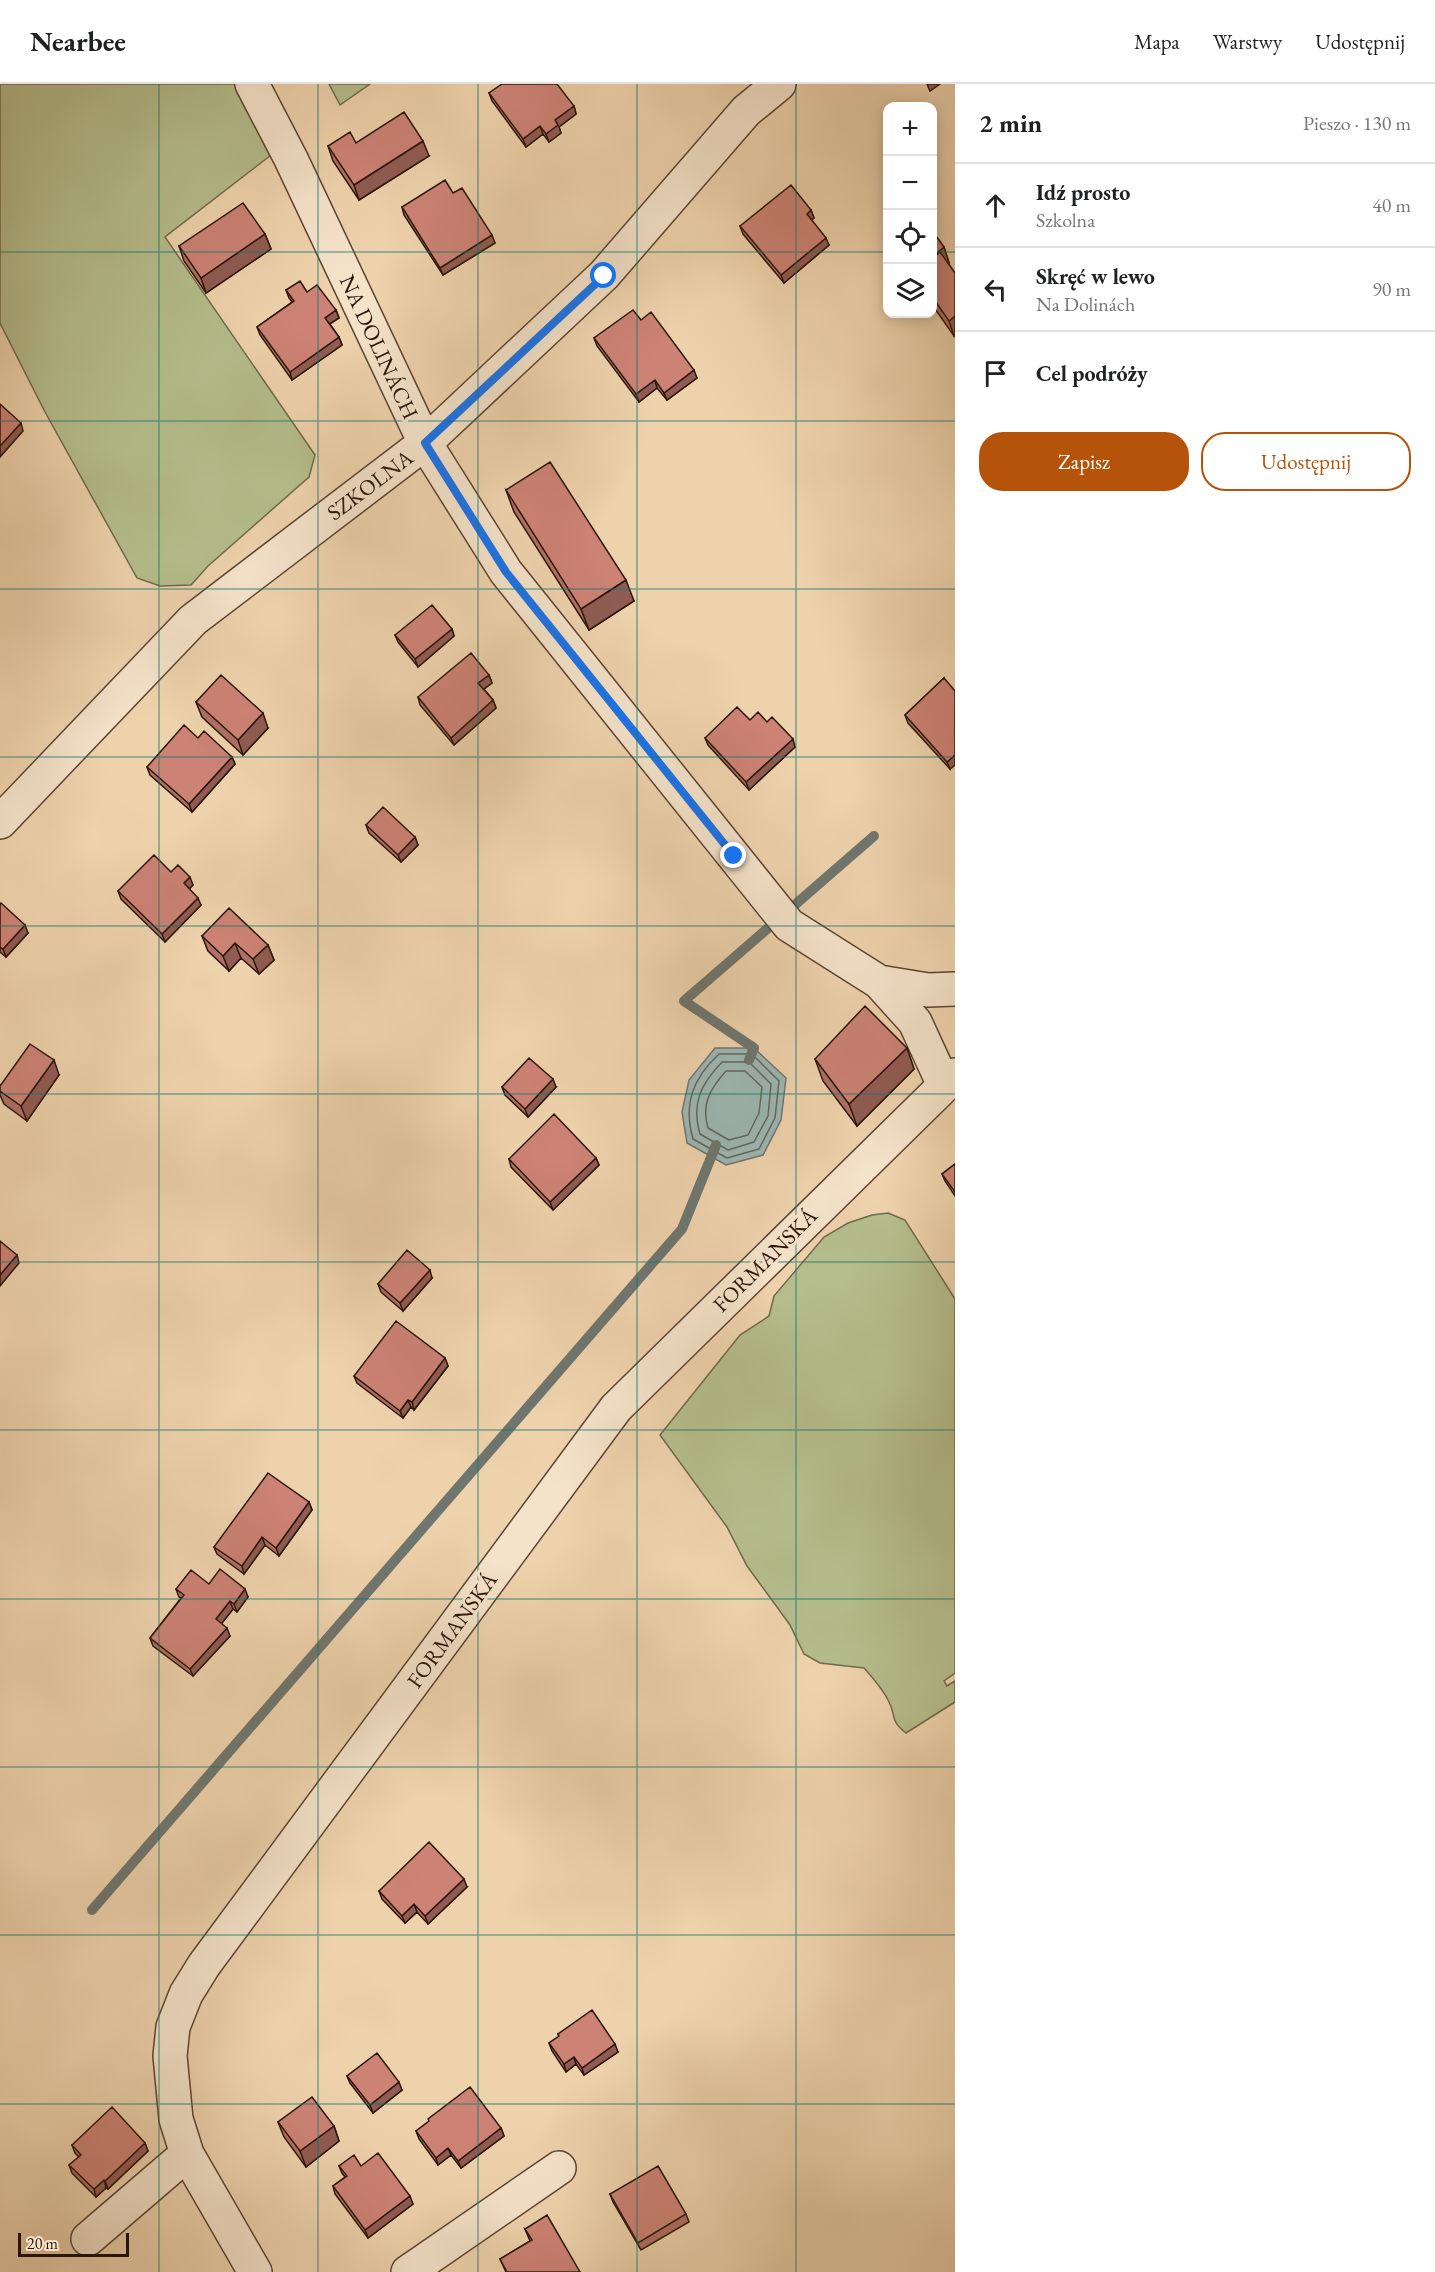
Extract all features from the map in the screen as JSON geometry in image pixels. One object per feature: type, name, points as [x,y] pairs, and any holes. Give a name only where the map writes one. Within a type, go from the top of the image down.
[{"type":"street","name":"NA DOLINÁCH","points":[[252,84],[296,170],[425,443],[506,572],[789,925],[879,982],[915,1022],[949,1080]]},
{"type":"street","name":"SZKOLNA","points":[[0,822],[193,620],[425,443],[604,276],[746,111],[779,84]]},
{"type":"street","points":[[879,982],[928,990],[955,989]]},
{"type":"street","name":"FORMANSKÁ","points":[[255,2272],[188,2154],[176,2119],[170,2056],[173,2027],[186,1994],[204,1965],[616,1408],[949,1080]]},
{"type":"street","points":[[88,2239],[188,2154]]},
{"type":"street","points":[[408,2272],[559,2168]]},
{"type":"green space","points":[[0,84],[238,84],[271,155],[165,237],[315,455],[309,477],[208,566],[191,585],[160,586],[137,578],[45,412],[0,323]]},
{"type":"green space","points":[[329,84],[370,84],[340,105]]},
{"type":"green space","points":[[888,1213],[905,1220],[955,1299],[955,1673],[944,1681],[947,1686],[955,1681],[955,1702],[906,1733],[895,1721],[891,1705],[883,1691],[864,1668],[820,1663],[804,1654],[790,1625],[747,1566],[727,1527],[660,1435],[740,1335],[769,1316],[774,1296],[824,1237],[848,1223],[872,1215]]},
{"type":"water","points":[[715,1048],[754,1048],[786,1078],[781,1120],[763,1155],[726,1165],[687,1143],[682,1112],[689,1080]]},
{"type":"building","points":[[502,84],[557,84],[574,106],[555,120],[558,125],[546,134],[540,126],[523,139],[489,93]]},
{"type":"building","points":[[404,112],[423,141],[354,185],[328,146],[350,132],[356,143]]},
{"type":"building","points":[[445,180],[453,193],[462,188],[492,235],[440,268],[402,207]]},
{"type":"building","points":[[791,185],[811,210],[807,214],[826,238],[781,275],[740,226]]},
{"type":"building","points":[[243,203],[265,234],[201,278],[179,246]]},
{"type":"building","points":[[937,237],[944,247],[937,253]]},
{"type":"building","points":[[940,252],[955,273],[955,316],[949,321],[937,304],[937,255]]},
{"type":"building","points":[[300,281],[307,292],[317,285],[336,310],[325,318],[339,337],[290,372],[257,327],[294,301],[286,290]]},
{"type":"building","points":[[633,310],[641,320],[651,312],[694,370],[664,393],[655,380],[636,394],[594,338]]},
{"type":"building","points":[[0,404],[21,423],[0,446]]},
{"type":"building","points":[[550,462],[626,580],[581,609],[506,490]]},
{"type":"building","points":[[432,605],[452,629],[415,659],[395,635]]},
{"type":"building","points":[[471,653],[489,675],[478,683],[493,700],[451,738],[418,697]]},
{"type":"building","points":[[221,675],[263,713],[238,740],[196,702]]},
{"type":"building","points":[[944,678],[955,691],[955,755],[947,762],[905,715]]},
{"type":"building","points":[[737,707],[750,720],[758,712],[767,722],[772,717],[793,739],[746,782],[705,738]]},
{"type":"building","points":[[184,725],[198,738],[204,731],[232,757],[189,804],[147,767]]},
{"type":"building","points":[[383,807],[415,837],[398,855],[366,825]]},
{"type":"building","points":[[154,855],[171,872],[178,865],[190,877],[184,883],[198,898],[162,934],[118,891]]},
{"type":"building","points":[[1,903],[25,925],[3,949],[0,947]]},
{"type":"building","points":[[229,908],[268,945],[253,959],[235,943],[223,956],[202,936]]},
{"type":"building","points":[[865,1006],[907,1048],[849,1104],[815,1059]]},
{"type":"building","points":[[30,1044],[54,1060],[21,1106],[0,1091],[0,1086]]},
{"type":"building","points":[[529,1058],[553,1079],[525,1109],[502,1087]]},
{"type":"building","points":[[554,1114],[596,1158],[550,1202],[509,1159]]},
{"type":"building","points":[[955,1164],[955,1192],[942,1174]]},
{"type":"building","points":[[0,1241],[17,1255],[0,1275]]},
{"type":"building","points":[[407,1250],[430,1270],[400,1303],[378,1284]]},
{"type":"building","points":[[396,1321],[445,1358],[412,1402],[408,1400],[400,1411],[354,1376]]},
{"type":"building","points":[[268,1473],[309,1502],[276,1548],[262,1537],[242,1566],[214,1547]]},
{"type":"building","points":[[220,1569],[245,1589],[234,1604],[230,1601],[216,1619],[227,1628],[190,1669],[150,1638],[184,1595],[176,1589],[191,1570],[209,1584]]},
{"type":"building","points":[[429,1842],[464,1879],[425,1916],[414,1904],[402,1916],[379,1891]]},
{"type":"building","points":[[592,2010],[615,2044],[582,2068],[574,2057],[564,2064],[549,2043]]},
{"type":"building","points":[[377,2053],[399,2082],[370,2105],[347,2076]]},
{"type":"building","points":[[470,2087],[501,2128],[458,2161],[448,2148],[436,2158],[416,2131]]},
{"type":"building","points":[[312,2097],[334,2126],[300,2151],[278,2122]]},
{"type":"building","points":[[112,2107],[145,2143],[94,2189],[69,2165],[81,2155],[72,2145]]},
{"type":"building","points":[[378,2153],[410,2196],[365,2230],[333,2186],[347,2176],[339,2166],[354,2155],[361,2166]]},
{"type":"building","points":[[658,2166],[686,2214],[638,2243],[610,2194]]},
{"type":"building","points":[[547,2215],[580,2272],[507,2272],[500,2259],[532,2240],[525,2229]]},
{"type":"waterway","points":[[749,1060],[754,1048],[684,1001],[874,836]]},
{"type":"waterway","points":[[92,1910],[682,1229],[716,1145]]},
{"type":"route","points":[[604,276],[425,443],[506,572],[734,856]]}]
